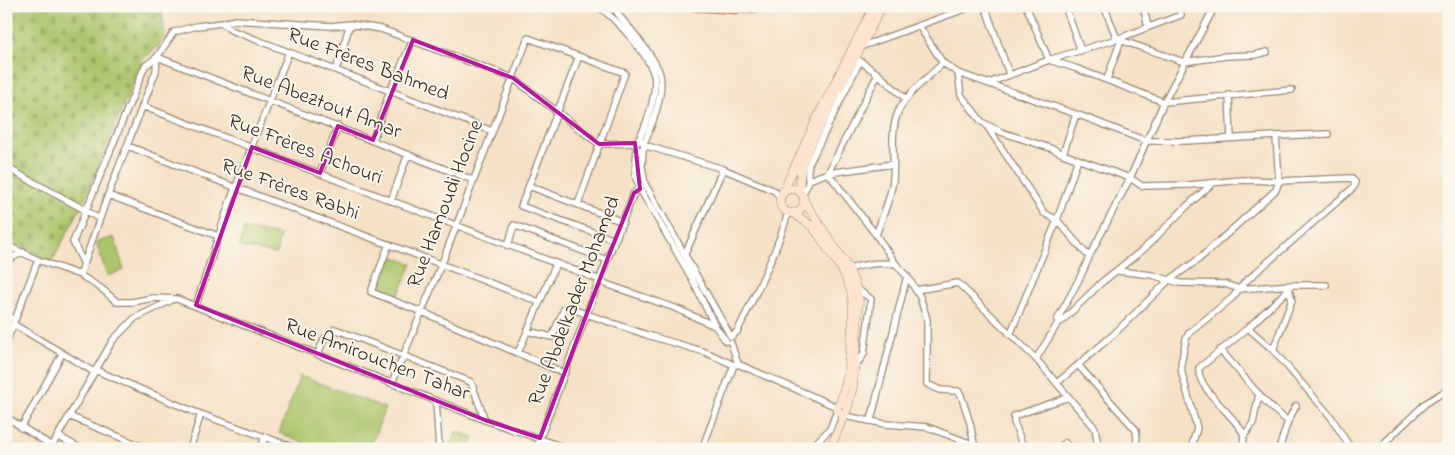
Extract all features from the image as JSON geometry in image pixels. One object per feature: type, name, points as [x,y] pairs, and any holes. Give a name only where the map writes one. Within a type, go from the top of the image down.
[{"type":"main road","points":[[6,8],[11,6]]},
{"type":"main road","points":[[694,6],[736,9],[767,6]]},
{"type":"main road","points":[[842,410],[853,319],[852,294],[844,273],[813,227],[782,208],[780,197],[820,112],[874,6]]},
{"type":"main road","points":[[791,213],[801,209],[801,169],[811,144],[858,59],[860,47],[882,6]]},
{"type":"main road","points":[[780,197],[789,189],[802,196],[849,269],[857,289],[859,301],[853,387],[842,410],[830,449]]},
{"type":"street","points":[[598,6],[623,27],[653,73],[655,88],[641,135],[640,145]]},
{"type":"street","points":[[614,6],[616,13],[625,21],[647,50],[661,77],[657,104],[640,145]]},
{"type":"street","points":[[860,47],[973,6]]},
{"type":"street","points":[[984,6],[1009,74]]},
{"type":"street","points":[[1026,6],[1049,60],[1107,79],[1164,102],[1229,94],[1292,90]]},
{"type":"street","points":[[1065,6],[1081,51]]},
{"type":"street","points":[[1104,6],[1119,40],[1107,79]]},
{"type":"street","points":[[1143,6],[1148,27]]},
{"type":"street","points":[[989,83],[1049,60],[1119,40],[1181,15],[1178,6]]},
{"type":"street","points":[[1036,359],[1058,322],[1057,320],[1130,178],[1164,102],[1215,6]]},
{"type":"street","points":[[83,262],[73,242],[145,66],[157,56],[174,32],[234,20],[331,26],[350,24],[381,28],[513,78],[599,144],[640,145],[723,169],[775,191],[780,197]]},
{"type":"street","name":"Rue Frères Bahmed","points":[[222,23],[231,30],[390,90],[492,132]]},
{"type":"street","points":[[336,70],[350,24]]},
{"type":"street","points":[[920,26],[943,63],[958,73],[1076,114],[1146,141],[1328,134]]},
{"type":"street","name":"Rue Hamoudi Hocine","points":[[392,383],[456,226],[527,39],[530,37],[579,56]]},
{"type":"street","points":[[373,140],[390,90],[413,40]]},
{"type":"street","points":[[1119,40],[1184,62],[1226,56],[1255,55],[1267,52]]},
{"type":"street","points":[[196,305],[218,236],[289,52]]},
{"type":"street","points":[[80,274],[156,71],[157,56]]},
{"type":"street","name":"Rue Abeztout Amar","points":[[157,56],[473,180]]},
{"type":"street","points":[[578,204],[625,73],[579,56],[521,206],[615,240]]},
{"type":"street","points":[[802,196],[809,185],[807,173],[809,164],[858,59],[906,99]]},
{"type":"street","points":[[876,235],[892,189],[893,138],[896,118],[906,99],[943,63]]},
{"type":"street","points":[[958,73],[962,95],[972,110],[987,126],[1044,213],[1057,220],[1089,257]]},
{"type":"street","points":[[828,173],[878,74]]},
{"type":"street","points":[[137,86],[150,87]]},
{"type":"street","points":[[1229,94],[1232,138]]},
{"type":"street","name":"Rue Frères Achouri","points":[[142,106],[600,280],[606,284],[675,308],[715,326]]},
{"type":"street","points":[[1063,154],[1076,114]]},
{"type":"street","points":[[320,174],[338,126]]},
{"type":"street","points":[[987,126],[1130,178],[1142,186],[1242,180],[1279,181],[1351,178],[1355,182],[1354,187],[1245,282],[1232,298],[1186,338],[1181,364],[1182,374],[1197,428],[1190,449]]},
{"type":"street","points":[[1057,383],[1114,334],[1168,281],[1199,260],[1276,190],[1279,181],[1276,136]]},
{"type":"street","name":"Rue Abdelkader Mohamed","points":[[536,449],[615,240],[634,193],[642,186],[635,168],[640,145]]},
{"type":"street","name":"Rue Frères Rabhi","points":[[128,146],[236,188],[441,263],[539,302]]},
{"type":"street","points":[[391,201],[408,154]]},
{"type":"street","points":[[1010,335],[1057,220],[1078,159]]},
{"type":"street","points":[[809,180],[828,173],[893,164]]},
{"type":"street","points":[[685,254],[723,169]]},
{"type":"street","points":[[11,170],[99,219]]},
{"type":"street","points":[[828,173],[916,290],[927,319],[927,384],[940,390],[958,392],[961,395],[970,422],[973,446]]},
{"type":"street","points":[[1058,322],[1061,322],[1102,282],[1145,248],[1213,183]]},
{"type":"street","points":[[529,186],[623,222]]},
{"type":"street","points":[[642,186],[685,254],[729,340],[736,365],[702,449]]},
{"type":"street","points":[[642,186],[715,326],[729,340]]},
{"type":"street","points":[[108,195],[218,236]]},
{"type":"street","points":[[729,340],[737,332],[764,277],[791,213]]},
{"type":"street","points":[[508,246],[514,225],[607,260]]},
{"type":"street","points":[[389,244],[371,292],[564,373]]},
{"type":"street","name":"Rue Amirouchen Tahar","points":[[6,245],[38,260],[80,274],[117,302],[132,302],[153,298],[174,299],[196,305],[485,420],[569,449]]},
{"type":"street","points":[[6,261],[23,252]]},
{"type":"street","points":[[6,342],[38,260]]},
{"type":"street","points":[[849,269],[860,265],[882,262],[896,264]]},
{"type":"street","points":[[518,353],[556,264]]},
{"type":"street","points":[[1118,271],[1152,276],[1180,283],[1225,284],[1239,289],[1283,285],[1326,285]]},
{"type":"street","points":[[871,420],[907,276]]},
{"type":"street","points":[[916,290],[958,283],[1036,359],[1095,428],[1097,449]]},
{"type":"street","points":[[1273,350],[1292,300],[1289,289],[1283,285]]},
{"type":"street","points":[[1244,436],[1219,406],[1199,375],[1201,365],[1248,328],[1289,289]]},
{"type":"street","points":[[6,417],[52,446],[112,340],[135,318],[174,299]]},
{"type":"street","points":[[527,331],[552,337],[564,309],[569,308],[647,335],[705,352],[842,410],[871,420],[886,424],[928,427],[973,446],[986,449]]},
{"type":"street","points":[[6,316],[62,354],[95,371],[201,414],[298,449]]},
{"type":"street","points":[[1248,328],[1273,350],[1331,417],[1351,449]]},
{"type":"street","points":[[318,354],[324,339],[335,329],[403,355],[471,382],[485,420]]},
{"type":"street","points":[[1220,350],[1268,405],[1288,421]]},
{"type":"street","points":[[21,428],[62,354]]},
{"type":"street","points":[[1078,365],[1136,430],[1137,440],[1134,449]]},
{"type":"street","points":[[1378,449],[1426,403],[1449,389]]},
{"type":"street","points":[[1242,449],[1244,436],[1253,423],[1259,394]]},
{"type":"street","points":[[1018,449],[1022,444],[1014,422],[1014,416],[1069,397]]},
{"type":"street","points":[[436,400],[439,449]]},
{"type":"street","points":[[1279,449],[1288,421],[1296,406]]},
{"type":"street","points":[[810,449],[830,428],[842,410]]},
{"type":"street","points":[[190,449],[201,414]]},
{"type":"street","points":[[69,416],[148,449]]},
{"type":"street","points":[[58,436],[81,449]]},
{"type":"street","points":[[260,449],[265,437]]},
{"type":"street","points":[[1059,449],[1065,443],[1071,449]]},
{"type":"highlighted area","points":[[413,40],[513,78],[599,144],[635,143],[640,189],[634,193],[607,260],[540,438],[485,420],[196,305],[252,147],[320,173],[338,126],[373,140]]},
{"type":"green space","points":[[28,6],[164,6],[162,16],[165,34],[159,46],[143,59],[82,205],[52,262],[6,240],[6,15]]},
{"type":"green space","points":[[244,228],[280,235],[276,254],[240,247]]},
{"type":"green space","points":[[114,237],[124,270],[107,276],[96,242]]},
{"type":"green space","points":[[392,256],[412,264],[397,298],[377,290]]},
{"type":"green space","points":[[300,376],[385,408],[370,449],[320,449],[279,433]]},
{"type":"green space","points":[[456,431],[474,437],[470,449],[450,449]]}]
